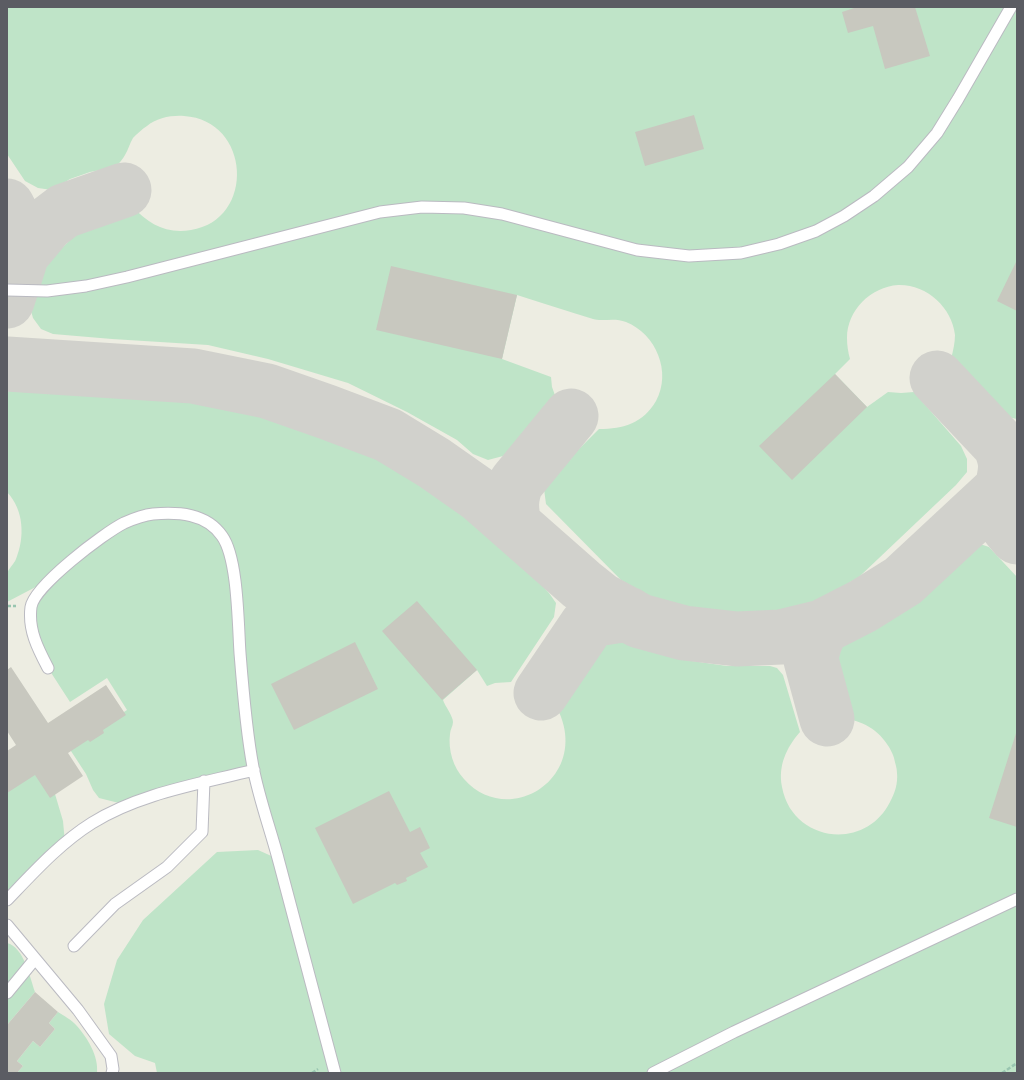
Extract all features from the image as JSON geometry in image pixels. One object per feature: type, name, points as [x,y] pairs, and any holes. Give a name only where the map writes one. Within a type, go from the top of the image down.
[{"type":"lane","points":[[7,290],[47,291],[86,286],[127,277],[380,212],[422,207],[464,208],[502,214],[637,250],[689,256],[741,252],[779,244],[816,231],[844,216],[874,196],[908,167],[937,133],[1012,7]]},
{"type":"lane","points":[[48,668],[38,648],[30,626],[31,605],[47,581],[94,542],[124,523],[147,514],[171,513],[194,515],[211,523],[223,536],[231,555],[235,582],[244,704],[254,770],[335,1073]]},
{"type":"lane","points":[[7,900],[65,843],[93,822],[127,806],[204,781],[254,770]]},
{"type":"lane","points":[[74,946],[115,904],[167,867],[202,832],[204,781]]},
{"type":"lane","points":[[653,1073],[734,1032],[1017,899]]},
{"type":"lane","points":[[7,926],[78,1010],[111,1056],[113,1069],[112,1073]]},
{"type":"lane","points":[[7,993],[35,959]]},
{"type":"path","points":[[1002,1073],[1017,1063]]},
{"type":"green space","points":[[7,7],[1017,7],[1017,419],[1002,416],[966,380],[951,359],[955,338],[953,325],[949,315],[936,299],[918,288],[908,286],[898,285],[879,290],[862,302],[851,318],[847,338],[850,359],[835,374],[867,407],[888,392],[914,392],[961,446],[967,459],[967,472],[956,485],[859,577],[818,601],[780,611],[742,614],[700,611],[661,603],[621,580],[546,504],[544,489],[554,474],[599,429],[617,428],[639,420],[651,409],[656,401],[661,390],[662,378],[658,355],[646,335],[626,322],[593,319],[517,295],[502,359],[551,377],[552,387],[556,398],[503,456],[488,460],[473,454],[457,440],[407,412],[348,383],[268,359],[208,345],[53,334],[41,329],[33,318],[29,304],[48,261],[86,225],[112,212],[132,206],[144,218],[158,226],[173,230],[191,230],[212,222],[227,209],[235,191],[237,171],[233,151],[222,134],[206,122],[184,116],[174,116],[151,123],[133,138],[124,156],[116,167],[90,172],[70,179],[52,190],[38,188],[25,181],[7,154]]},
{"type":"green space","points":[[28,389],[114,395],[191,403],[255,413],[311,431],[368,453],[423,484],[475,522],[511,551],[549,593],[556,603],[554,617],[511,682],[495,683],[487,686],[477,670],[443,700],[453,720],[450,732],[450,746],[454,764],[464,779],[482,793],[502,799],[521,797],[539,789],[554,776],[563,758],[565,736],[559,712],[599,650],[607,642],[615,640],[692,661],[727,666],[770,666],[777,668],[783,675],[800,732],[787,751],[782,765],[782,787],[788,805],[800,820],[814,829],[830,834],[847,834],[864,828],[879,818],[890,802],[897,784],[897,769],[892,752],[880,735],[857,721],[842,718],[836,662],[838,652],[844,644],[880,623],[915,599],[968,549],[976,545],[989,547],[1017,577],[1017,1073],[157,1073],[155,1063],[135,1056],[109,1034],[104,1004],[117,960],[143,920],[217,852],[258,850],[278,859],[254,771],[127,805],[99,798],[93,790],[86,774],[69,748],[127,710],[107,678],[70,702],[48,668],[31,605],[47,581],[7,602],[7,574],[19,551],[22,533],[20,515],[13,499],[7,492],[7,392],[11,390]]},
{"type":"green space","points":[[38,769],[55,794],[63,821],[65,843],[7,900],[7,789]]},
{"type":"green space","points":[[7,943],[18,950],[26,964],[35,992],[7,1025]]},
{"type":"green space","points":[[58,1012],[74,1023],[88,1041],[96,1060],[97,1073],[17,1073],[23,1066],[17,1061],[33,1041],[40,1047],[55,1029],[49,1023]]},
{"type":"building","points":[[857,7],[915,7],[930,56],[885,69],[873,26],[848,33],[842,12]]},
{"type":"building","points":[[694,115],[704,149],[645,166],[635,132]]},
{"type":"building","points":[[1017,260],[1017,311],[997,301]]},
{"type":"building","points":[[391,266],[517,295],[502,359],[376,330]]},
{"type":"building","points":[[835,374],[867,407],[792,480],[759,446]]},
{"type":"building","points":[[417,601],[477,670],[442,700],[382,631]]},
{"type":"building","points":[[355,642],[378,689],[294,730],[271,684]]},
{"type":"building","points":[[11,667],[48,723],[106,685],[126,715],[103,730],[104,733],[90,742],[88,740],[68,753],[83,776],[50,798],[35,775],[7,793],[7,751],[16,745],[7,731],[7,670]]},
{"type":"building","points":[[1017,730],[1017,827],[989,818]]},
{"type":"building","points":[[389,791],[410,832],[420,827],[430,848],[420,853],[428,867],[406,878],[407,881],[397,885],[395,883],[353,904],[315,828]]},
{"type":"building","points":[[35,992],[58,1012],[49,1023],[55,1029],[40,1047],[33,1041],[17,1061],[23,1066],[17,1073],[7,1073],[7,1025]]},
{"type":"taxiway","points":[[22,254],[47,224],[64,211],[124,190]]},
{"type":"taxiway","points":[[7,206],[21,233],[22,254],[7,301]]},
{"type":"taxiway","points":[[7,364],[193,376],[267,391],[327,412],[388,435],[434,463],[481,496],[601,600],[640,621],[684,633],[737,639],[781,637],[822,627],[863,606],[903,581],[1017,475]]},
{"type":"taxiway","points":[[937,378],[1000,445],[1006,467],[1002,489]]},
{"type":"taxiway","points":[[514,525],[512,504],[516,483],[571,416]]},
{"type":"taxiway","points":[[998,492],[1000,512],[1004,522],[1017,537]]},
{"type":"taxiway","points":[[541,693],[587,625],[596,619],[628,614]]},
{"type":"taxiway","points":[[822,627],[812,651],[811,660],[827,719]]}]
